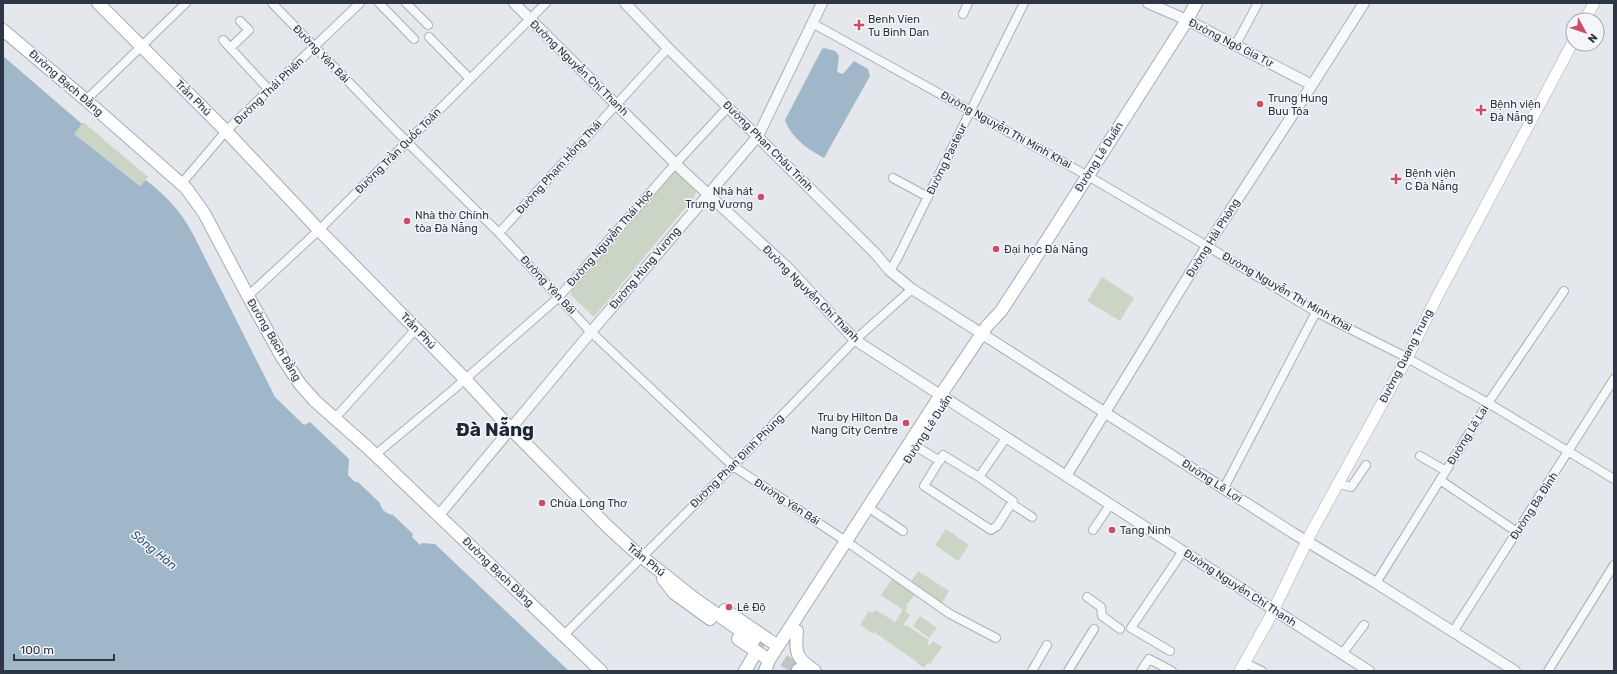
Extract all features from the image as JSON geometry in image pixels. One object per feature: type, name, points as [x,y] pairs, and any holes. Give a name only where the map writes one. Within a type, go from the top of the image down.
[{"type":"main road","name":"Trần Phú","points":[[98,3],[226,131],[319,230],[465,379],[511,429],[607,526],[653,566]]},
{"type":"main road","name":"Đường Lê Duẩn","points":[[768,667],[794,630],[943,398],[985,336],[1088,176],[1196,3]]},
{"type":"main road","points":[[1589,12],[1594,3]]},
{"type":"main road","name":"Đường Bạch Đằng","points":[[3,30],[182,183],[198,202],[204,212],[282,357],[300,384],[315,400],[439,515],[601,671]]},
{"type":"main road","name":"Đường Quang Trung","points":[[1242,667],[1274,609],[1307,541],[1407,358],[1438,295],[1568,52]]},
{"type":"main road","name":"Đường Lê Duẩn","points":[[850,543],[875,512],[916,447],[943,398]]},
{"type":"main road","points":[[653,566],[674,593],[758,643],[778,646]]},
{"type":"main road","points":[[653,566],[683,580],[758,643],[768,667]]},
{"type":"main road","name":"Đường Lê Duẩn","points":[[768,667],[778,646],[794,630]]},
{"type":"main road","points":[[745,671],[758,643],[776,635],[794,630],[797,655],[805,664],[815,671]]},
{"type":"street","points":[[86,100],[186,3]]},
{"type":"street","name":"Đường Yên Bái","points":[[272,3],[407,142],[499,233],[591,332],[733,466],[850,543],[950,614],[996,638]]},
{"type":"street","name":"Đường Thái Phiên","points":[[182,183],[226,131],[315,48],[360,3]]},
{"type":"street","points":[[379,3],[414,39]]},
{"type":"street","points":[[406,3],[428,25]]},
{"type":"street","name":"Đường Nguyễn Chí Thanh","points":[[514,3],[676,164],[788,268],[855,340],[1369,671]]},
{"type":"street","name":"Đường Trần Quốc Toản","points":[[248,296],[319,230],[546,3]]},
{"type":"street","name":"Đường Phan Châu Trinh","points":[[625,3],[668,48],[875,253],[890,271],[912,289]]},
{"type":"street","name":"Đường Hùng Vương","points":[[439,515],[591,332],[758,136],[822,3]]},
{"type":"street","points":[[963,14],[968,3]]},
{"type":"street","name":"Đường Pasteur","points":[[890,271],[1024,3]]},
{"type":"street","name":"Đường Ngô Gia Tự","points":[[1148,3],[1186,20],[1312,85]]},
{"type":"street","points":[[1235,46],[1258,3]]},
{"type":"street","name":"Đường Hải Phòng","points":[[1066,476],[1207,246],[1364,3]]},
{"type":"street","points":[[230,48],[249,30],[240,21]]},
{"type":"street","name":"Đường Nguyễn Thị Minh Khai","points":[[812,23],[1088,176],[1316,312],[1407,358],[1488,403],[1614,479]]},
{"type":"street","points":[[429,37],[470,79]]},
{"type":"street","points":[[222,40],[269,90]]},
{"type":"street","name":"Đường Phạm Hồng Thái","points":[[499,233],[668,48]]},
{"type":"street","name":"Đường Nguyễn Thái Học","points":[[375,455],[559,297],[728,107]]},
{"type":"street","points":[[893,178],[928,197]]},
{"type":"street","name":"Đường Phan Đình Phùng","points":[[563,636],[641,556],[733,466],[855,340],[912,289]]},
{"type":"street","name":"Đường Lê Lợi","points":[[912,289],[985,336],[1027,366],[1073,395],[1105,412],[1515,671]]},
{"type":"street","name":"Đường Lê Lai","points":[[1376,583],[1488,403],[1564,291]]},
{"type":"street","points":[[1224,488],[1316,312]]},
{"type":"street","points":[[335,418],[416,329]]},
{"type":"street","name":"Đường Ba Đình","points":[[1452,632],[1614,379]]},
{"type":"street","points":[[979,477],[1006,438]]},
{"type":"street","points":[[916,447],[940,461]]},
{"type":"street","points":[[1013,502],[997,526],[991,530],[924,486],[943,455],[979,477],[1013,502],[1032,517]]},
{"type":"street","points":[[1420,456],[1446,471]]},
{"type":"street","points":[[1338,484],[1351,487],[1366,465]]},
{"type":"street","points":[[1440,480],[1517,532]]},
{"type":"street","points":[[1092,530],[1110,505]]},
{"type":"street","points":[[875,512],[903,531]]},
{"type":"street","points":[[1170,651],[1131,628],[1182,551]]},
{"type":"street","points":[[1548,671],[1614,565]]},
{"type":"street","points":[[1087,597],[1101,607],[1102,616],[1120,629]]},
{"type":"street","points":[[1342,654],[1364,625]]},
{"type":"street","points":[[1068,671],[1094,629]]},
{"type":"street","points":[[1033,671],[1047,645]]},
{"type":"street","points":[[1141,671],[1149,659],[1172,671]]},
{"type":"street","points":[[1242,667],[1262,671]]},
{"type":"green space","points":[[83,122],[148,177],[141,186],[73,134]]},
{"type":"green space","points":[[675,171],[696,191],[695,196],[594,317],[571,295],[572,289]]},
{"type":"green space","points":[[1102,277],[1134,298],[1120,321],[1087,301]]},
{"type":"green space","points":[[946,529],[969,545],[958,561],[935,545]]},
{"type":"green space","points":[[918,571],[949,591],[942,603],[910,583]]},
{"type":"green space","points":[[892,579],[915,594],[906,606],[908,607],[905,611],[910,615],[903,625],[905,627],[906,625],[929,640],[927,644],[929,646],[933,641],[942,647],[930,664],[928,662],[924,668],[874,632],[873,634],[860,625],[869,611],[873,613],[876,610],[895,622],[903,610],[881,595]]},
{"type":"green space","points":[[920,616],[937,628],[929,638],[913,626]]},
{"type":"water","points":[[824,48],[835,51],[839,56],[837,72],[843,74],[854,61],[868,69],[870,76],[824,158],[801,143],[792,133],[785,120],[822,49]]},
{"type":"water","name":"Sông Hàn","points":[[3,56],[82,124],[74,134],[140,186],[146,180],[167,198],[178,211],[193,234],[275,397],[304,425],[310,422],[349,459],[348,475],[355,482],[358,482],[380,503],[385,511],[393,515],[413,534],[412,537],[420,545],[422,543],[435,544],[569,671],[3,671]]},
{"type":"tunnel","points":[[754,640],[798,670]]},
{"type":"place","name":"Benh Vien Tu Binh Dan","points":[[859,25]]},
{"type":"place","name":"Trung Hung Buu Tôa","points":[[1260,104]]},
{"type":"place","name":"Bệnh viện Đà Nẵng","points":[[1481,110]]},
{"type":"place","name":"Bệnh viện C Đà Nẵng","points":[[1396,179]]},
{"type":"place","name":"Nhà hát Trưng Vương","points":[[761,197]]},
{"type":"place","name":"Nhà thờ Chính tòa Đà Nẵng","points":[[407,221]]},
{"type":"place","name":"Đại học Đà Nẵng","points":[[996,249]]},
{"type":"place","name":"Tru by Hilton Da Nang City Centre","points":[[906,423]]},
{"type":"place","name":"Chùa Long Thơ","points":[[542,503]]},
{"type":"place","name":"Tang Ninh","points":[[1112,530]]},
{"type":"place","name":"Lê Độ","points":[[729,607]]},
{"type":"district","name":"Đà Nẵng","points":[[495,429]]}]
